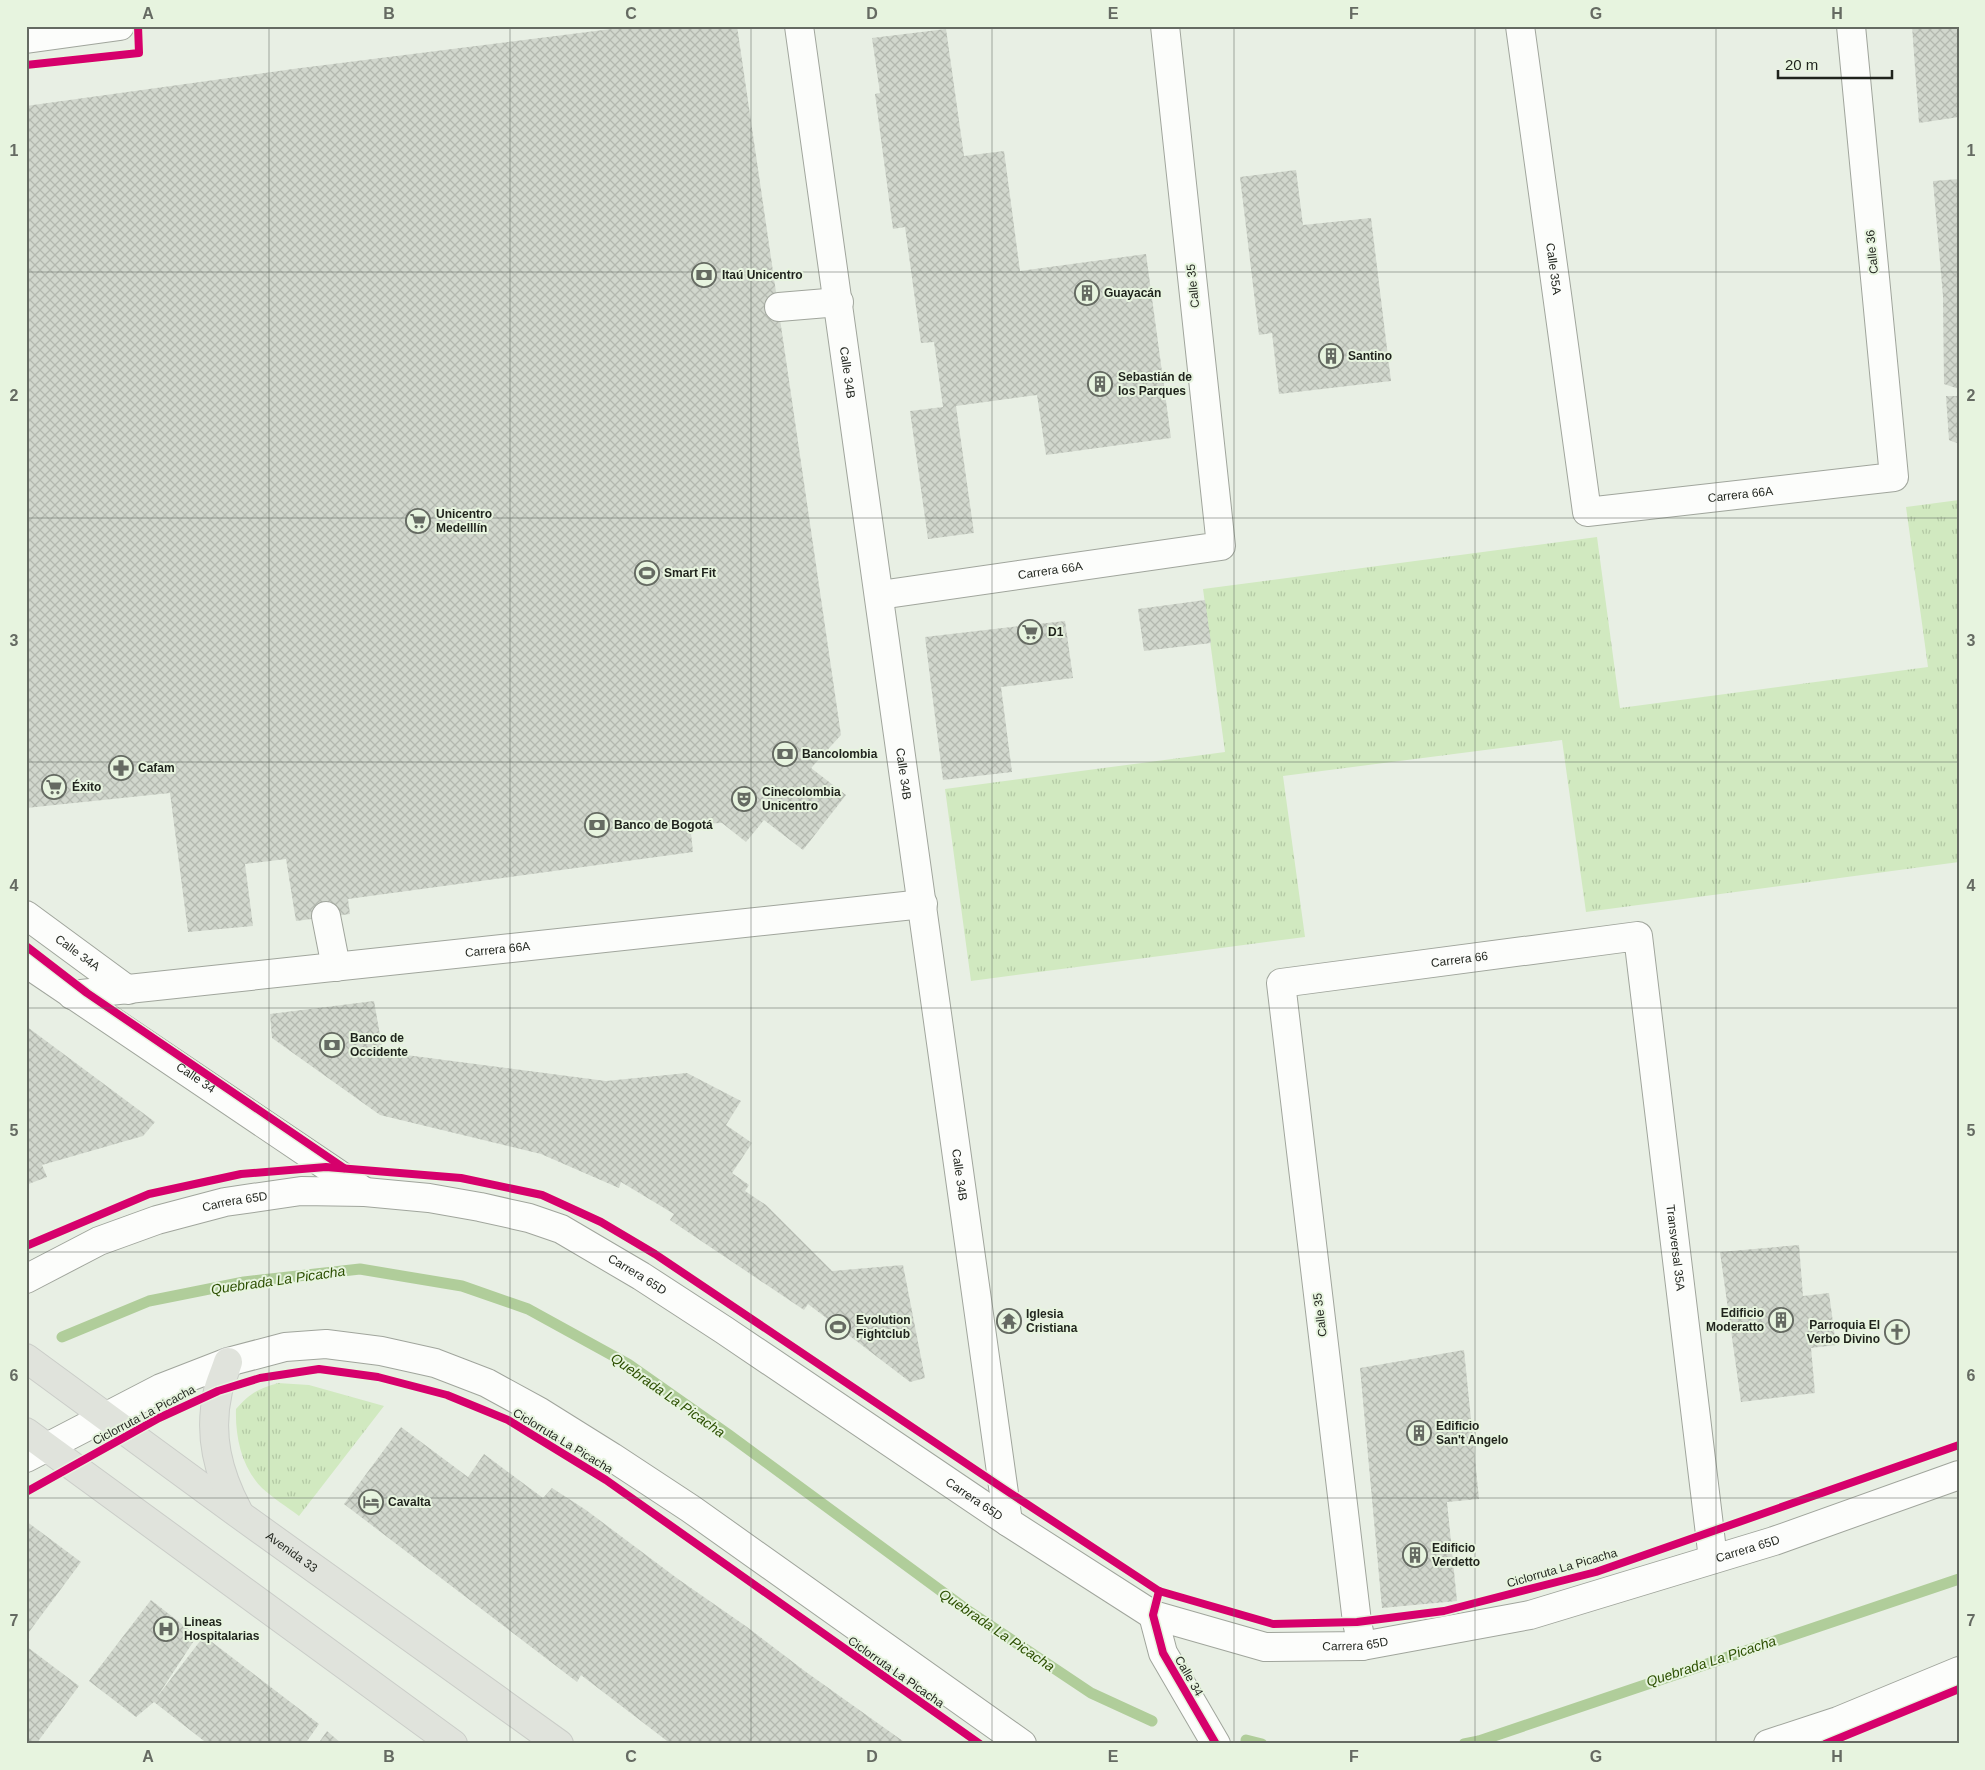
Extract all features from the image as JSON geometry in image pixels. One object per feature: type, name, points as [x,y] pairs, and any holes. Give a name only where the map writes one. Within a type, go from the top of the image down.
[{"type":"main road","name":"Avenida 33","points":[[26,1358],[240,1515],[559,1744]]},
{"type":"main road","points":[[228,1362],[218,1391],[214,1423],[216,1455],[225,1486],[240,1515]]},
{"type":"main road","points":[[33,1445],[453,1744]]},
{"type":"street","points":[[26,39],[120,26]]},
{"type":"street","name":"Calle 34B","points":[[800,26],[1008,1522]]},
{"type":"street","name":"Calle 35","points":[[1165,26],[1221,546]]},
{"type":"street","name":"Calle 35A","points":[[1520,26],[1587,512]]},
{"type":"street","name":"Calle 36","points":[[1851,26],[1894,477]]},
{"type":"street","points":[[779,307],[839,302]]},
{"type":"street","name":"Carrera 66A","points":[[1587,512],[1894,477]]},
{"type":"street","name":"Carrera 66A","points":[[880,595],[1221,546]]},
{"type":"street","name":"Carrera 66A","points":[[72,995],[923,904]]},
{"type":"street","name":"Calle 34A","points":[[26,915],[128,990]]},
{"type":"street","points":[[326,916],[336,967]]},
{"type":"street","name":"Carrera 66","points":[[1281,983],[1638,936]]},
{"type":"street","name":"Transversal 35A","points":[[1638,936],[1714,1559]]},
{"type":"street","name":"Calle 34","points":[[26,963],[365,1192]]},
{"type":"street","name":"Calle 35","points":[[1281,983],[1356,1622],[1362,1646]]},
{"type":"street","name":"Carrera 65D","points":[[26,1279],[99,1241],[157,1220],[225,1202],[301,1191],[365,1192],[429,1198],[529,1218],[561,1229],[641,1276],[716,1324],[1008,1522],[1153,1614],[1265,1647],[1362,1646],[1530,1615],[1774,1541],[1959,1475]]},
{"type":"street","points":[[33,1445],[106,1417],[160,1388],[228,1362],[285,1347],[326,1344],[381,1351],[435,1363],[487,1383],[540,1412],[604,1452],[691,1509],[1022,1744]]},
{"type":"street","name":"Calle 34","points":[[1153,1614],[1163,1653],[1216,1744]]},
{"type":"street","points":[[1768,1744],[1838,1721],[1959,1672]]},
{"type":"green space","points":[[1959,500],[1959,862],[1586,912],[1562,740],[1283,776],[1305,937],[971,981],[945,789],[1225,752],[1203,589],[1597,537],[1620,708],[1928,667],[1906,507]]},
{"type":"green space","points":[[278,1383],[309,1385],[384,1406],[299,1516],[266,1492],[255,1480],[241,1452],[237,1430],[236,1409],[255,1392]]},
{"type":"building","name":"Unicentro Medelllín","points":[[635,26],[737,26],[841,735],[811,768],[846,795],[803,850],[764,820],[746,842],[722,823],[690,824],[693,852],[348,899],[350,914],[296,921],[286,859],[245,864],[253,926],[188,932],[170,793],[26,808],[26,106],[293,69]]},
{"type":"building","points":[[1912,26],[1959,26],[1959,117],[1919,123]]},
{"type":"building","points":[[946,29],[964,156],[1004,151],[1020,271],[1146,254],[1171,438],[1046,455],[1037,395],[956,406],[974,533],[928,539],[910,411],[943,407],[934,342],[921,343],[905,227],[893,229],[875,94],[880,93],[872,38]]},
{"type":"building","points":[[1296,170],[1303,225],[1371,218],[1391,381],[1279,394],[1272,333],[1259,335],[1240,177]]},
{"type":"building","points":[[1959,179],[1959,389],[1944,384],[1943,296],[1933,181]]},
{"type":"building","points":[[1946,396],[1959,396],[1959,444],[1949,440]]},
{"type":"building","points":[[1205,600],[1211,643],[1144,651],[1138,609]]},
{"type":"building","points":[[1065,621],[1073,678],[1001,687],[1012,772],[943,780],[925,637]]},
{"type":"building","points":[[374,1001],[383,1052],[606,1081],[687,1073],[741,1101],[726,1125],[752,1143],[732,1173],[749,1185],[745,1191],[766,1205],[832,1271],[903,1265],[925,1378],[910,1382],[808,1304],[804,1310],[670,1220],[674,1214],[621,1182],[619,1188],[541,1154],[380,1115],[272,1038],[270,1014]]},
{"type":"building","points":[[26,1026],[155,1122],[143,1136],[42,1165],[47,1177],[26,1185]]},
{"type":"building","name":"Edificio Moderatto","points":[[1799,1245],[1803,1296],[1829,1293],[1836,1345],[1811,1348],[1815,1393],[1741,1402],[1720,1252]]},
{"type":"building","name":"Edificio San't Angelo","points":[[1464,1350],[1479,1499],[1447,1502],[1457,1601],[1382,1608],[1360,1368]]},
{"type":"building","points":[[401,1427],[468,1477],[484,1454],[543,1498],[552,1488],[586,1510],[678,1579],[907,1744],[671,1744],[581,1675],[577,1682],[344,1504]]},
{"type":"building","points":[[26,1521],[81,1562],[26,1636]]},
{"type":"building","points":[[151,1600],[197,1636],[157,1697],[204,1636],[319,1724],[305,1744],[208,1744],[154,1702],[136,1717],[89,1681]]},
{"type":"building","points":[[26,1646],[79,1686],[36,1744],[26,1744]]},
{"type":"building","points":[[327,1731],[342,1744],[318,1744]]},
{"type":"waterway","name":"Quebrada La Picacha","points":[[62,1337],[149,1301],[244,1282],[360,1269],[462,1286],[528,1309],[628,1364],[729,1435],[967,1610],[1091,1693],[1152,1721]]},
{"type":"waterway","name":"Quebrada La Picacha","points":[[1464,1744],[1479,1741],[1959,1579]]},
{"type":"waterway","name":"Quebrada La Picacha","points":[[1246,1740],[1262,1744]]},
{"type":"cycle path","points":[[26,65],[139,53],[138,26]]},
{"type":"cycle path","points":[[26,946],[87,993],[344,1168]]},
{"type":"cycle path","name":"Ciclorruta La Picacha","points":[[26,1246],[149,1194],[241,1174],[326,1167],[461,1178],[542,1195],[601,1222],[655,1254],[1159,1591],[1273,1624],[1357,1622],[1444,1611],[1596,1572],[1959,1445]]},
{"type":"cycle path","name":"Ciclorruta La Picacha","points":[[26,1492],[159,1418],[218,1391],[260,1378],[319,1369],[378,1377],[447,1395],[508,1420],[606,1480],[980,1744]]},
{"type":"cycle path","points":[[1159,1591],[1153,1615],[1163,1653],[1216,1744]]},
{"type":"cycle path","points":[[1825,1744],[1959,1689]]},
{"type":"place","name":"Itaú Unicentro","points":[[704,275]]},
{"type":"place","name":"Guayacán","points":[[1087,293]]},
{"type":"place","name":"Santino","points":[[1331,356]]},
{"type":"place","name":"Sebastián de los Parques","points":[[1100,384]]},
{"type":"place","name":"Unicentro Medelllín","points":[[418,521]]},
{"type":"place","name":"Smart Fit","points":[[647,573]]},
{"type":"place","name":"D1","points":[[1030,632]]},
{"type":"place","name":"Bancolombia","points":[[785,754]]},
{"type":"place","name":"Cafam","points":[[121,768]]},
{"type":"place","name":"Éxito","points":[[54,787]]},
{"type":"place","name":"Cinecolombia Unicentro","points":[[744,799]]},
{"type":"place","name":"Banco de Bogotá","points":[[597,825]]},
{"type":"place","name":"Banco de Occidente","points":[[332,1045]]},
{"type":"place","name":"Edificio Moderatto","points":[[1781,1320]]},
{"type":"place","name":"Iglesia Cristiana","points":[[1009,1321]]},
{"type":"place","name":"Evolution Fightclub","points":[[838,1327]]},
{"type":"place","name":"Parroquia El Verbo Divino","points":[[1897,1332]]},
{"type":"place","name":"Edificio San't Angelo","points":[[1419,1433]]},
{"type":"place","name":"Cavalta","points":[[371,1502]]},
{"type":"place","name":"Edificio Verdetto","points":[[1415,1555]]},
{"type":"place","name":"Lineas Hospitalarias","points":[[166,1629]]}]
